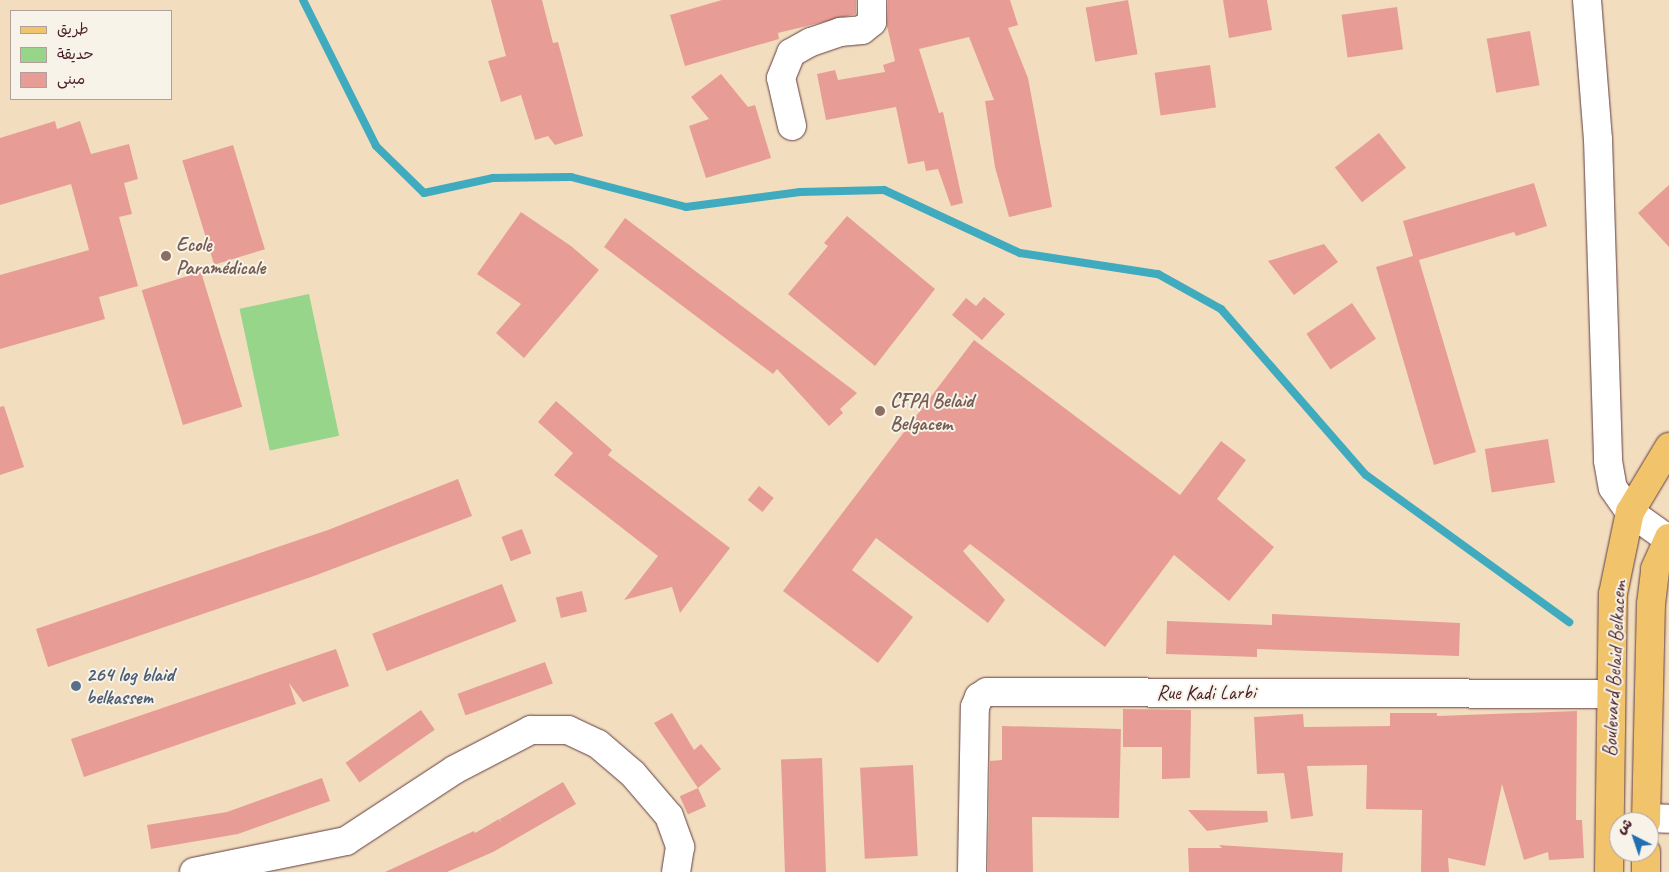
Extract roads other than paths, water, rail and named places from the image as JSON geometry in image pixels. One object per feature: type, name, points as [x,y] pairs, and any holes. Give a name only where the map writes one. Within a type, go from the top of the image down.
[{"type":"main road","name":"Boulevard Belaid Belkacem","points":[[1609,872],[1610,666],[1613,594],[1630,512],[1669,447]]},
{"type":"main road","name":"Boulevard Belaid Belkacem","points":[[1654,812],[1646,678],[1650,604],[1655,569],[1669,538]]},
{"type":"street","points":[[792,126],[781,78],[790,53],[811,42],[840,32],[862,30],[872,22],[872,0]]},
{"type":"street","points":[[1587,0],[1598,139],[1608,461],[1613,488],[1630,512],[1669,538]]},
{"type":"street","name":"Rue Kadi Larbi","points":[[972,872],[975,707],[979,697],[987,692],[1610,694]]},
{"type":"street","points":[[194,872],[346,842],[454,770],[530,730],[568,730],[598,744],[633,774],[669,816],[680,847],[676,872]]},
{"type":"waterway","points":[[303,0],[376,146],[424,193],[493,178],[571,177],[686,207],[800,192],[884,190],[1020,253],[1158,274],[1221,309],[1366,475],[1569,622]]},
{"type":"place","name":"Ecole Paramédicale","points":[[166,256]]},
{"type":"place","name":"CFPA Belaid Belgacem","points":[[880,411]]},
{"type":"place","name":"264 log blaid belkassem","points":[[76,686]]}]
